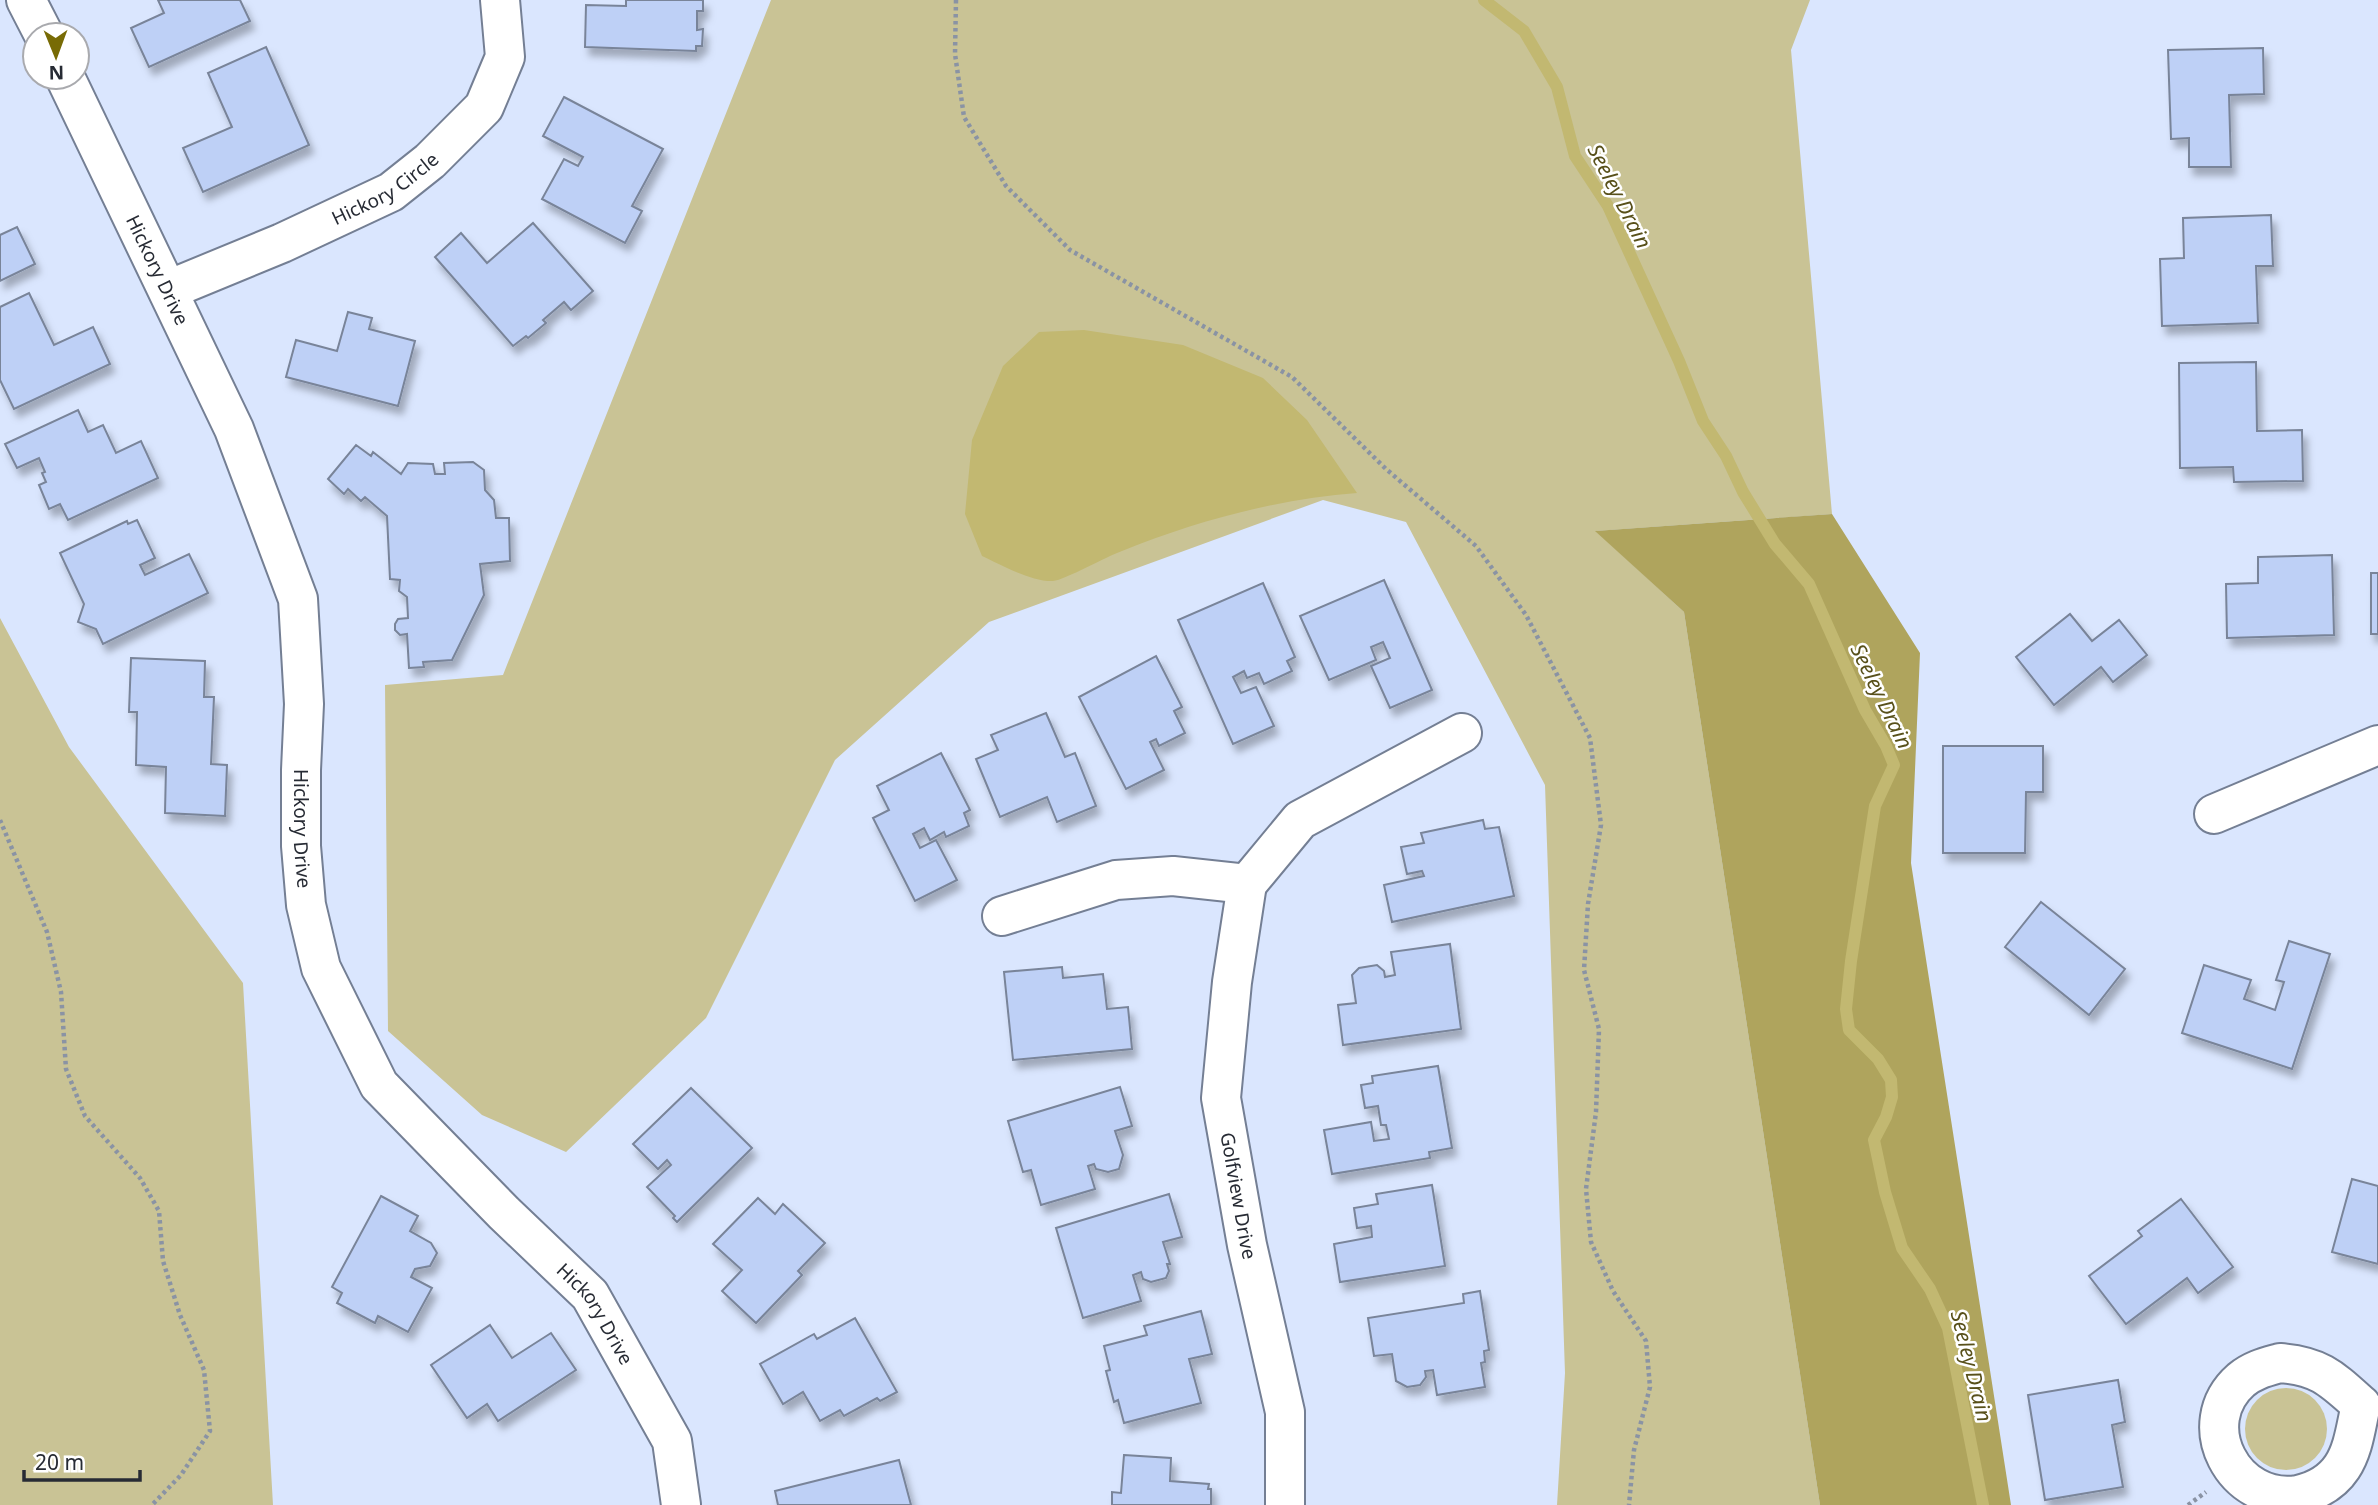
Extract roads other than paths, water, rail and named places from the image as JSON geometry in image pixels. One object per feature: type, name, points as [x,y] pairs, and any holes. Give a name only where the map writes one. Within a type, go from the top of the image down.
[{"type":"street","points":[[26,0],[37,21]]},
{"type":"street","name":"Hickory Circle","points":[[168,290],[282,243],[391,192],[429,160],[484,107],[505,57],[500,0]]},
{"type":"street","name":"Hickory Drive","points":[[72,91],[234,429],[298,599],[304,705],[301,846],[306,905],[321,968],[379,1085],[504,1213],[590,1295],[672,1441],[681,1505]]},
{"type":"street","points":[[1002,916],[1116,880],[1173,876],[1247,884],[1300,820],[1462,733]]},
{"type":"street","points":[[2214,814],[2378,745]]},
{"type":"street","name":"Golfview Drive","points":[[1247,884],[1232,982],[1221,1098],[1247,1245],[1285,1412],[1285,1505]]},
{"type":"waterway","name":"Seeley Drain","points":[[1484,0],[1524,31],[1557,87],[1575,156],[1608,206],[1679,361],[1703,421],[1726,456],[1743,492],[1775,544],[1809,584],[1865,710],[1894,765],[1875,806],[1846,1009],[1849,1030],[1878,1059],[1891,1080],[1892,1097],[1886,1117],[1874,1140],[1885,1192],[1902,1248],[1930,1289],[1948,1328],[1983,1505]]}]
